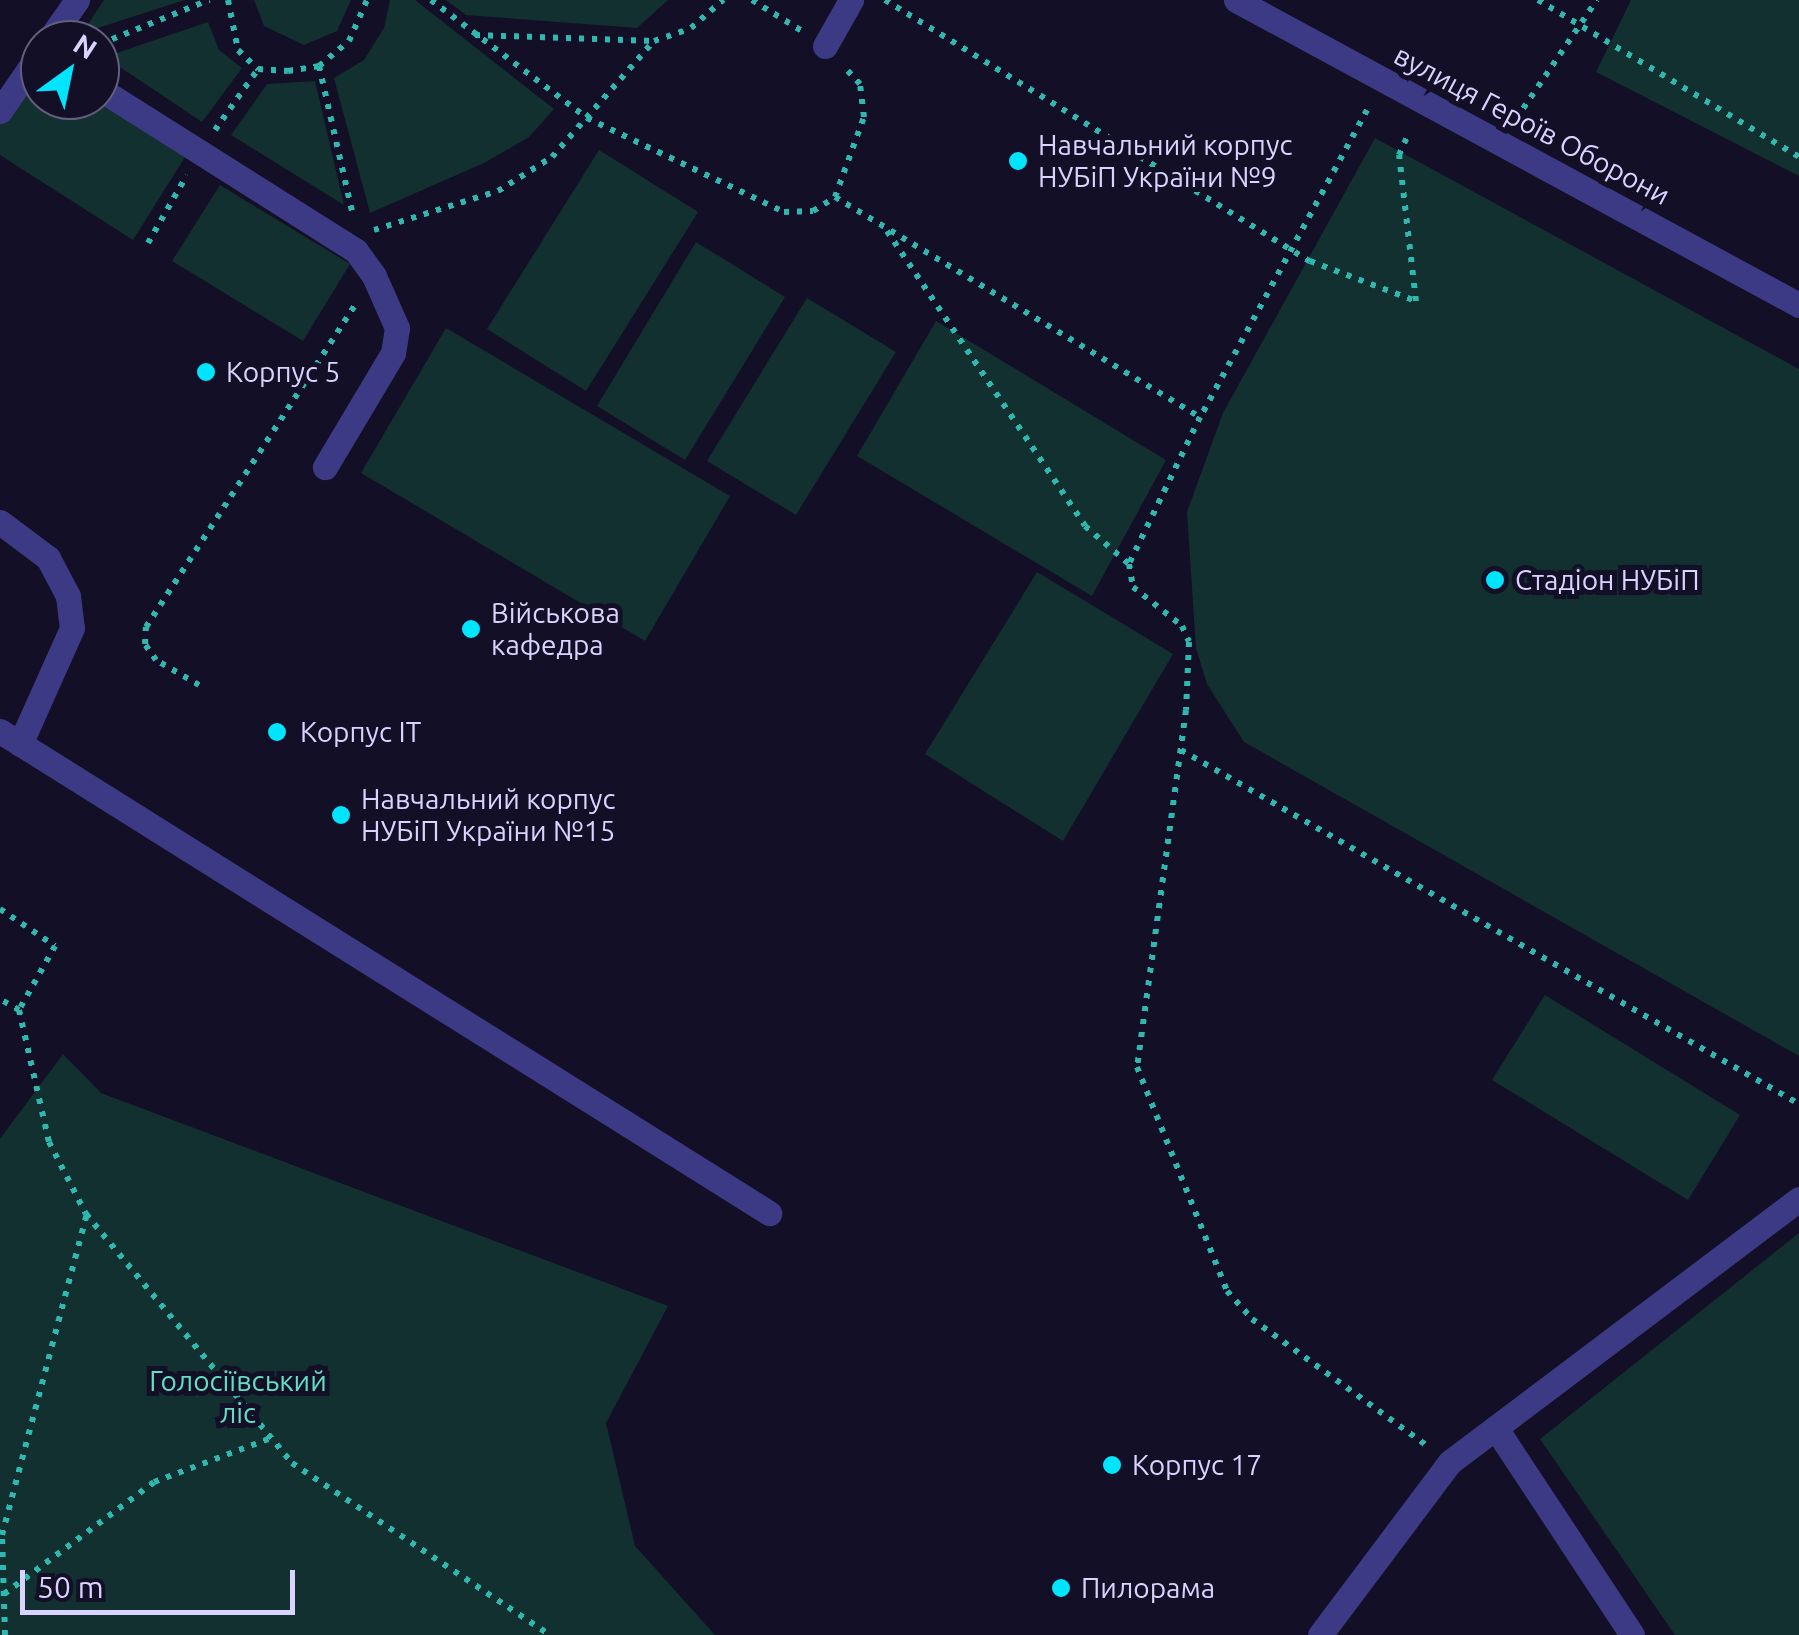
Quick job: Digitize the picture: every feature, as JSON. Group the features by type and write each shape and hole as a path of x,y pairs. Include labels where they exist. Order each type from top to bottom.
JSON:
{"street":[{"path":"825,46 851,0"},
{"name":"вулиця Героїв Оборони","path":"1236,0 1799,304"},
{"path":"0,112 20,83"},
{"path":"120,101 356,243 397,328 393,353 325,467"},
{"path":"0,522 48,558 68,596 72,628 10,738 769,1213"},
{"path":"1320,1635 1450,1462 1799,1200"},
{"path":"1497,1430 1632,1635"}],"path":[{"path":"120,36 210,0"},
{"path":"228,0 238,50 258,68 319,66 349,41 367,0"},
{"path":"431,0 588,118 784,212 813,211 835,196 864,117 860,84 825,46 752,0"},
{"path":"474,34 654,41 692,28 723,0"},
{"path":"885,0 1292,250 1416,301 1398,154 1408,134"},
{"path":"1538,0 1799,157"},
{"path":"1501,142 1597,0"},
{"path":"319,66 356,243 498,191 552,157 654,41"},
{"path":"148,243 203,149 258,68"},
{"path":"1368,110 1200,417 1129,564 1132,586 1182,626 1189,642 1180,750 1137,1067 1148,1103 1227,1291 1252,1319 1450,1462"},
{"path":"835,196 1200,417"},
{"path":"884,226 1085,526 1129,564"},
{"path":"198,685 156,660 145,644 146,627 374,276"},
{"path":"1180,750 1799,1104"},
{"path":"0,908 55,946 18,1010"},
{"path":"0,998 18,1010 49,1142 86,1214 292,1464 550,1635"},
{"path":"5,1635 2,1534 86,1214"},
{"path":"4,1594 154,1482 270,1438"}],"green space":[{"path":"104,0 185,0 120,21 91,20"},
{"path":"254,0 351,0 337,31 304,45 264,26"},
{"path":"390,0 415,0 554,109 529,137 484,163 370,213 334,78 364,60 384,28"},
{"path":"446,0 668,0 637,28 466,15"},
{"path":"1631,0 1799,0 1799,176 1596,72"},
{"path":"208,22 219,50 242,68 202,122 120,67 120,52"},
{"path":"315,81 344,205 231,135 267,84"},
{"path":"20,92 20,120 120,120 120,116 185,157 133,240 0,155 0,124"},
{"name":"Стадіон НУБіП","path":"1375,138 1799,369 1799,1056 1244,742 1207,684 1196,648 1187,512 1223,413"},
{"path":"599,150 698,212 586,391 487,329"},
{"path":"220,185 350,264 303,341 172,261"},
{"path":"696,242 785,297 685,460 597,406"},
{"path":"807,298 896,352 796,515 707,461"},
{"path":"936,321 1166,460 1092,596 857,456"},
{"path":"446,328 730,496 645,641 361,473"},
{"path":"1037,572 1173,654 1063,841 925,754"},
{"path":"1545,995 1740,1115 1688,1200 1492,1080"},
{"name":"Голосіївський ліс","path":"63,1054 101,1093 668,1306 606,1423 635,1546 715,1635 0,1635 0,1139"},
{"path":"1799,1233 1799,1635 1675,1635 1540,1439"}],"place":[{"name":"Навчальний корпус НУБіП України №9","path":"1018,161"},
{"name":"Корпус 5","path":"206,372"},
{"name":"Стадіон НУБіП","path":"1495,580"},
{"name":"Військова кафедра","path":"471,629"},
{"name":"Корпус ІТ","path":"277,732"},
{"name":"Навчальний корпус НУБіП України №15","path":"341,815"},
{"name":"Корпус 17","path":"1112,1465"},
{"name":"Пилорама","path":"1061,1588"}]}
